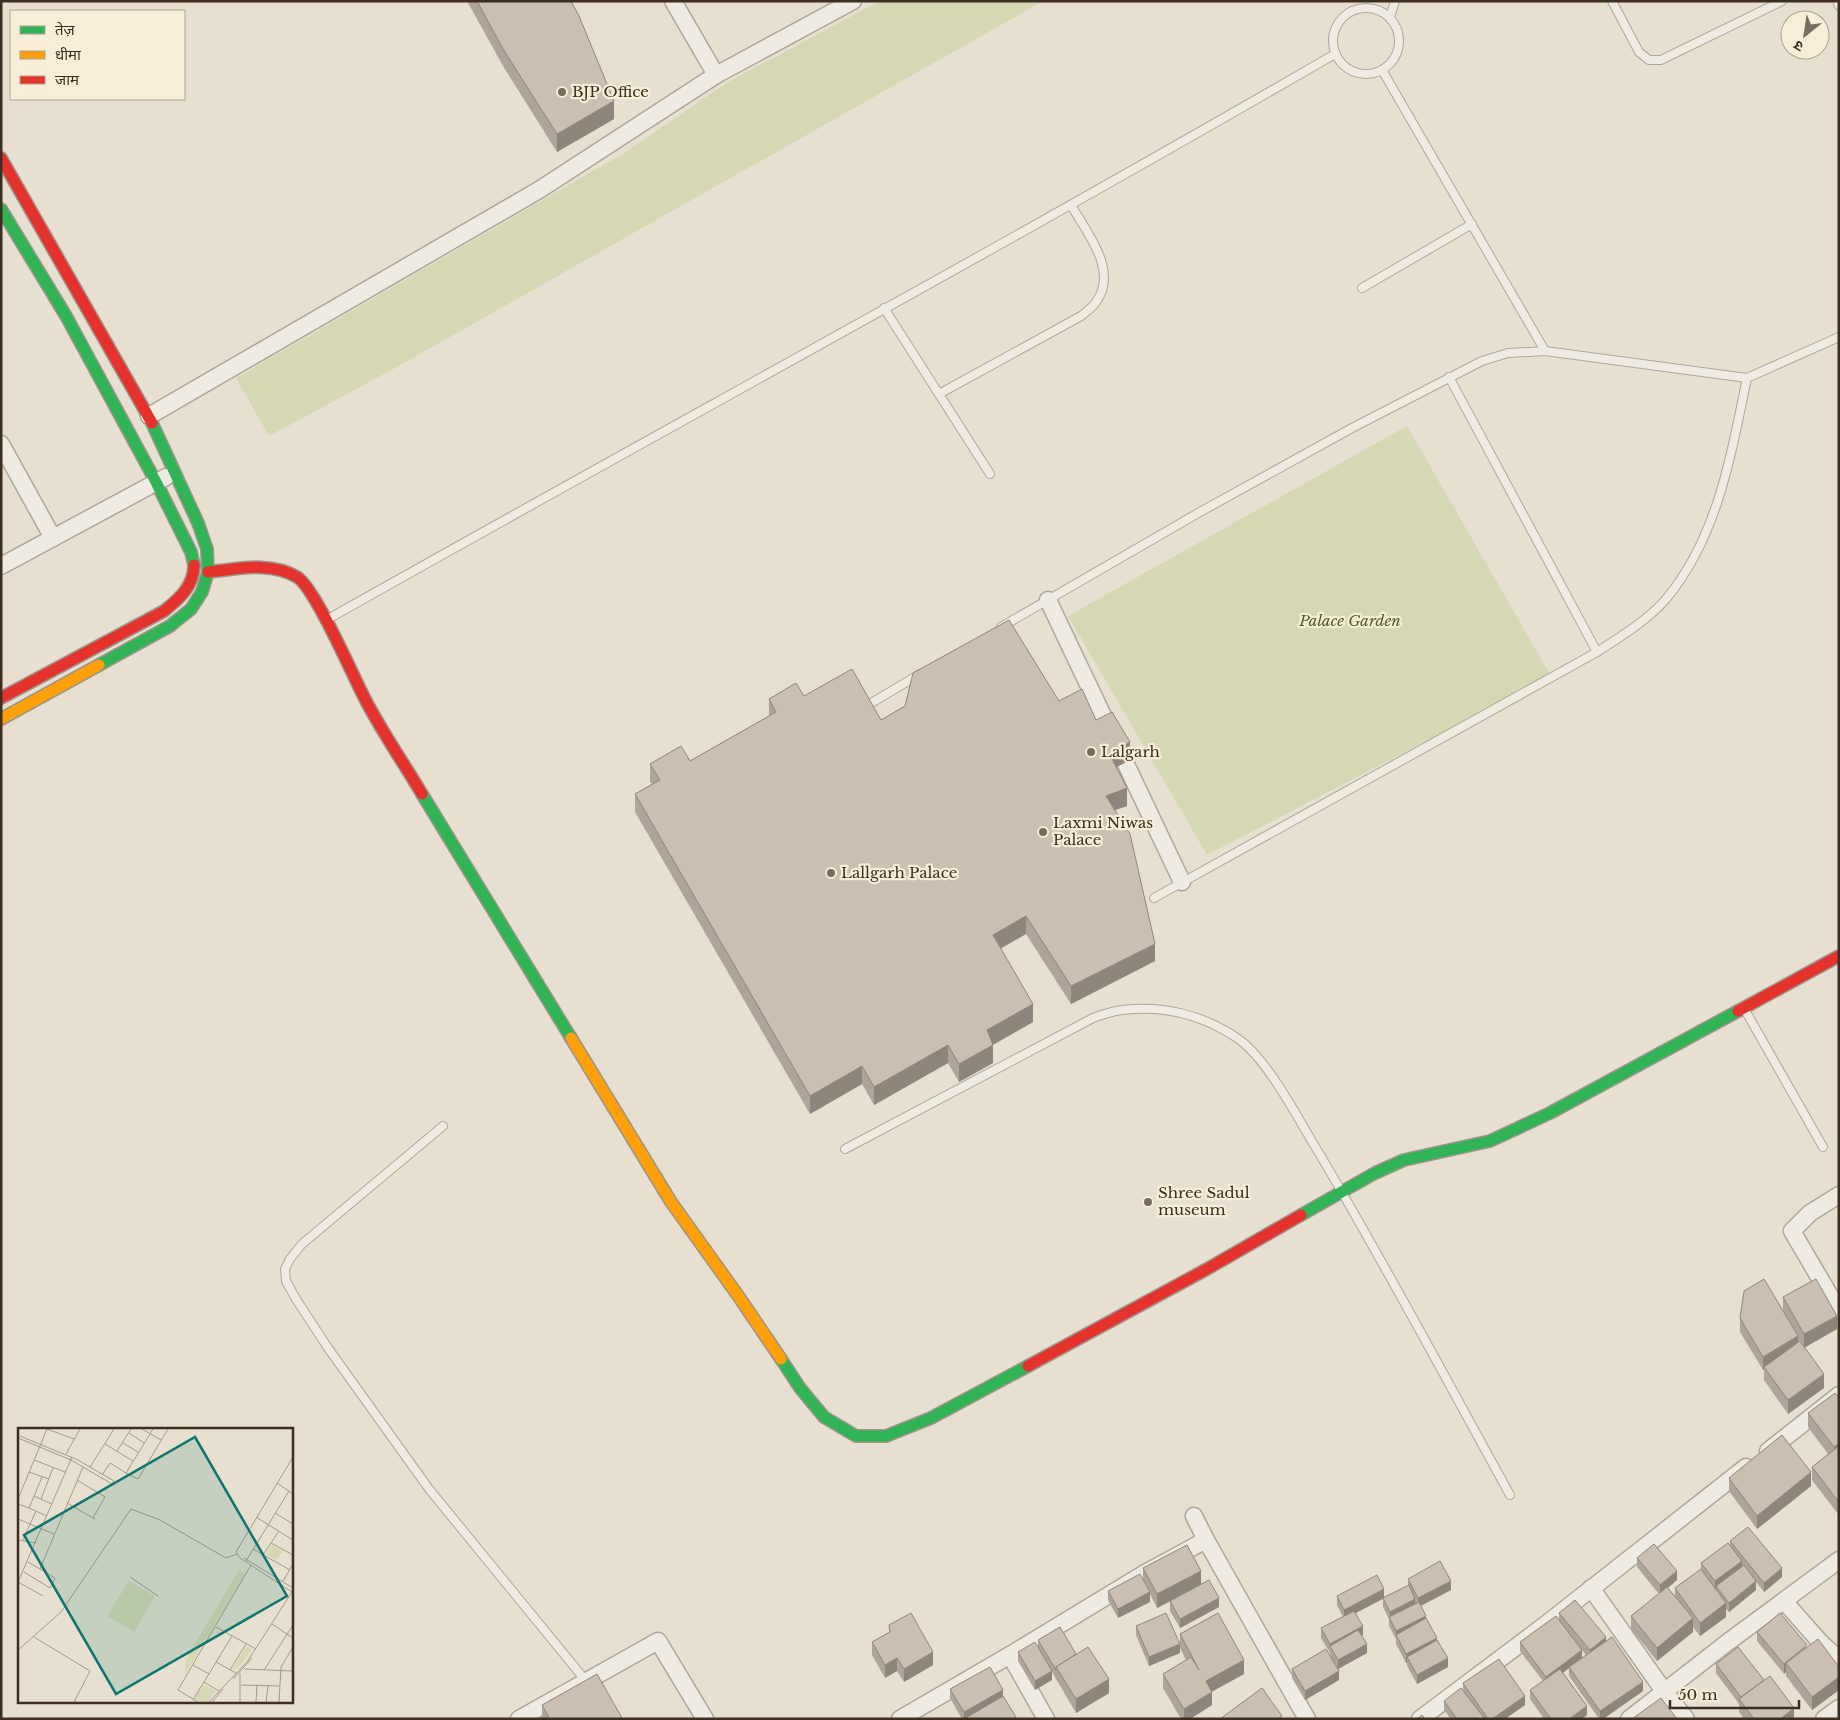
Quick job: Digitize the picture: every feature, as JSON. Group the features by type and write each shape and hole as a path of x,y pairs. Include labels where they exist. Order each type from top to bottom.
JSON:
{"street":[{"path":"673,1 716,75"},
{"path":"149,416 539,190 716,75 853,1"},
{"path":"1,158 149,416 198,523 207,549 208,572 202,592 191,609 170,626 1,718"},
{"path":"1,209 66,316 156,482 191,552 194,568 190,584 181,598 164,611 1,698"},
{"path":"1,444 53,538"},
{"path":"1,566 174,473"},
{"path":"208,572 258,567 278,568 299,578 312,594 366,701 671,1202 739,1297 800,1388 824,1417 856,1436 886,1436 931,1418 1207,1269 1375,1173 1404,1160 1490,1141 1550,1113 1839,956"},
{"path":"1048,600 1182,882"},
{"path":"1839,1195 1810,1213 1792,1230 1839,1311"},
{"path":"1420,1719 1839,1395"},
{"path":"1194,1516 1307,1719"},
{"path":"900,1719 1144,1573 1206,1540"},
{"path":"1629,1719 1728,1642 1839,1560"},
{"path":"1591,1588 1686,1719"},
{"path":"1784,1601 1821,1643 1839,1659"},
{"path":"519,1719 658,1641 705,1719"},
{"path":"1010,1654 1046,1719"},
{"path":"1824,1719 1839,1708"}],"lane":[{"path":"1390,17 1395,1"},
{"path":"1612,1 1639,52 1649,60 1661,60 1782,1"},
{"path":"1836,1 1839,6"},
{"path":"1369,7 1380,10 1390,17 1396,25 1399,35 1396,55 1391,63 1382,70 1363,74 1352,71 1342,64 1336,54 1333,43 1334,32 1338,21 1347,13 1358,8 1369,7"},
{"path":"325,620 1071,205 1336,54"},
{"path":"1382,70 1545,351"},
{"path":"939,394 1081,316 1095,304 1103,290 1104,273 1100,255 1071,205"},
{"path":"1362,288 1472,224"},
{"path":"884,308 990,474"},
{"path":"998,629 1200,512 1482,361 1508,353 1545,351 1747,378 1839,337"},
{"path":"1449,377 1596,652"},
{"path":"1154,898 1596,652 1637,626 1666,599 1692,560 1712,518 1727,474 1747,378"},
{"path":"873,702 931,668"},
{"path":"1744,1007 1823,1148"},
{"path":"845,1149 1093,1018 1120,1010 1145,1008 1178,1011 1207,1021 1238,1038 1253,1053 1279,1088 1342,1192 1510,1496"},
{"path":"443,1126 302,1244 284,1268 286,1281 328,1348 429,1489 586,1682"}],"green space":[{"path":"880,1 1043,1 388,372 269,436 236,378 624,153 728,82"},
{"name":"Palace Garden","path":"1407,426 1551,676 1207,855 1068,616"}],"building":[{"name":"BJP Office","path":"477,1 571,1 614,101 557,134 503,49"},
{"name":"Lallgarh Palace","path":"1009,620 1059,701 1082,689 1096,720 1112,712 1130,742 1109,753 1127,788 1106,796 1130,834 1155,944 1071,986 1026,916 993,935 1033,1004 987,1030 993,1045 959,1064 948,1045 874,1087 862,1066 810,1096 635,794 660,780 650,764 681,746 690,761 776,712 769,699 796,683 804,696 852,669 881,720 905,706 913,673"},
{"path":"1764,1279 1798,1336 1763,1357 1740,1318 1744,1291"},
{"path":"1816,1279 1837,1316 1804,1334 1783,1297"},
{"path":"1800,1341 1824,1374 1788,1400 1764,1367"},
{"path":"1835,1393 1839,1398 1839,1444 1834,1447 1808,1413"},
{"path":"1782,1435 1811,1472 1757,1516 1729,1478"},
{"path":"1839,1446 1839,1500 1838,1501 1812,1467"},
{"path":"1748,1527 1782,1568 1764,1583 1730,1541"},
{"path":"1728,1543 1742,1561 1715,1581 1701,1563"},
{"path":"1654,1544 1677,1571 1660,1585 1637,1558"},
{"path":"1187,1545 1201,1571 1157,1594 1143,1568"},
{"path":"1440,1561 1451,1581 1418,1598 1408,1579"},
{"path":"1744,1565 1756,1581 1729,1603 1716,1586"},
{"path":"1701,1569 1726,1603 1700,1623 1675,1588"},
{"path":"1140,1574 1150,1592 1118,1609 1108,1591"},
{"path":"1377,1575 1384,1589 1344,1610 1337,1596"},
{"path":"1209,1580 1219,1598 1180,1619 1170,1601"},
{"path":"1409,1585 1415,1599 1390,1612 1383,1598"},
{"path":"1667,1587 1693,1618 1657,1648 1631,1616"},
{"path":"1575,1600 1606,1637 1590,1650 1559,1613"},
{"path":"1419,1602 1426,1616 1396,1631 1389,1617"},
{"path":"1354,1611 1363,1626 1330,1644 1321,1628"},
{"path":"911,1613 933,1652 904,1669 897,1658 885,1665 872,1642 890,1632 889,1625"},
{"path":"1166,1613 1180,1644 1149,1657 1136,1626"},
{"path":"1218,1613 1244,1660 1206,1681 1212,1692 1184,1709 1163,1674 1191,1657 1199,1670 1180,1634"},
{"path":"1780,1613 1807,1645 1784,1664 1757,1632"},
{"path":"1556,1616 1582,1650 1546,1677 1520,1642"},
{"path":"1426,1618 1437,1638 1406,1654 1396,1635"},
{"path":"1060,1627 1076,1654 1056,1667 1056,1670 1038,1640"},
{"path":"1358,1630 1367,1644 1338,1660 1330,1646"},
{"path":"1612,1637 1643,1682 1600,1711 1569,1667"},
{"path":"1818,1639 1839,1667 1839,1677 1812,1697 1786,1663"},
{"path":"1437,1640 1448,1658 1417,1675 1407,1657"},
{"path":"1035,1642 1052,1671 1035,1681 1018,1652"},
{"path":"1088,1647 1109,1679 1076,1699 1056,1667"},
{"path":"1738,1647 1764,1680 1741,1697 1716,1664"},
{"path":"1326,1649 1339,1671 1305,1691 1292,1669"},
{"path":"1499,1659 1525,1696 1492,1719 1488,1719 1463,1683"},
{"path":"990,1667 1003,1690 964,1712 950,1689"},
{"path":"1560,1669 1587,1706 1569,1719 1551,1719 1530,1690"},
{"path":"597,1674 622,1718 550,1719 542,1705"},
{"path":"1770,1676 1794,1708 1780,1719 1754,1719 1739,1699"},
{"path":"1262,1688 1282,1716 1278,1719 1220,1719"},
{"path":"1461,1688 1485,1719 1457,1719 1444,1701"},
{"path":"1003,1696 1016,1717 1013,1719 964,1719"},
{"path":"1661,1698 1677,1719 1632,1719"},
{"path":"1422,1715 1425,1719 1417,1719"}],"traffic: fast":[{"path":"1,209 66,316 156,482 191,552 194,565"},
{"path":"99,665 170,626 191,609 202,592 208,572 207,549 198,523 152,423"},
{"path":"422,794 571,1038"},
{"path":"1301,1215 1375,1173 1404,1160 1490,1141 1550,1113 1738,1011"},
{"path":"781,1359 800,1388 824,1417 856,1436 886,1436 931,1418 1028,1366"}],"traffic: slow":[{"path":"1,719 99,665"},
{"path":"571,1038 671,1202 781,1359"}],"traffic: jam":[{"path":"1,158 152,423"},
{"path":"1,698 164,611 185,591 191,579 194,565"},
{"path":"208,572 254,567 276,569 297,577 305,584 314,597 359,688 385,735 422,794"},
{"path":"1738,1011 1839,956"},
{"path":"1028,1366 1207,1269 1301,1215"}],"place":[{"name":"BJP Office","path":"562,92"},
{"name":"Lalgarh","path":"1091,752"},
{"name":"Laxmi Niwas Palace","path":"1043,832"},
{"name":"Lallgarh Palace","path":"831,873"},
{"name":"Shree Sadul museum","path":"1148,1202"}]}
